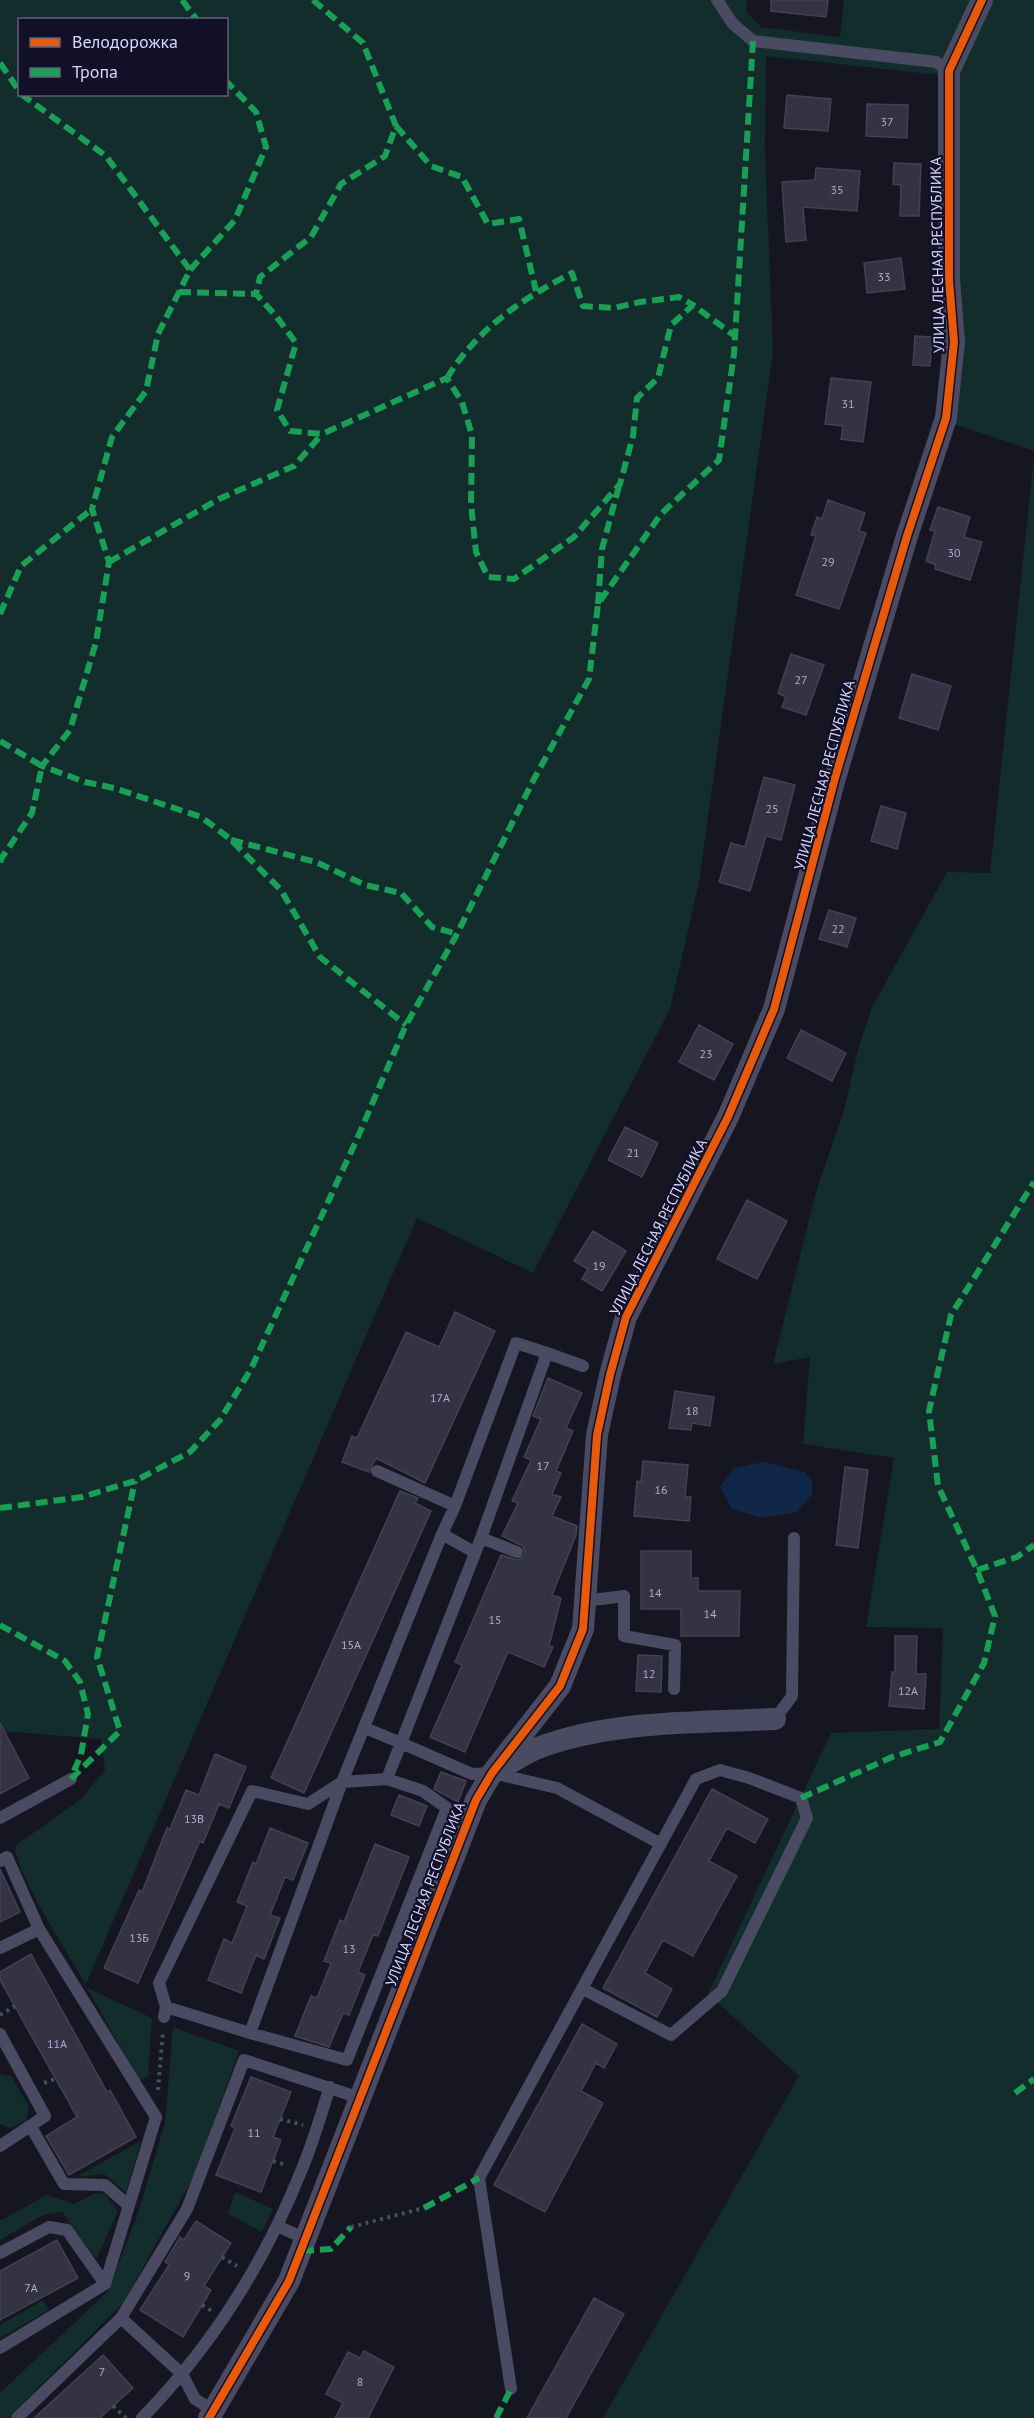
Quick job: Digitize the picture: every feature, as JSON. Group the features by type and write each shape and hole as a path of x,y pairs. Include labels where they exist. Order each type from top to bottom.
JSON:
{"street":[{"name":"УЛИЦА ЛЕСНАЯ РЕСПУБЛИКА","path":"211,2414 289,2282 476,1800 492,1773 560,1686 583,1629 597,1435 626,1317 728,1117 774,1009 834,778 907,536 946,418 954,342 949,279 949,71 982,0"},
{"path":"492,1773 535,1749 572,1736 651,1725 776,1719"}],"lane":[{"path":"717,0 733,24 753,41 936,62 949,71"},
{"path":"250,2034 342,1782 455,1506 516,1343 583,1366"},
{"path":"387,1779 481,1538 547,1353"},
{"path":"376,1471 455,1506"},
{"path":"442,1534 474,1552"},
{"path":"481,1538 517,1552"},
{"path":"776,1719 792,1696 794,1538"},
{"path":"585,1601 624,1596 624,1636 675,1645 674,1689"},
{"path":"364,1728 472,1774 492,1773 557,1788 661,1844"},
{"path":"511,2389 479,2178 696,1779 720,1770 749,1778 801,1798 807,1818 722,1991 671,2035 583,1989"},
{"path":"0,1818 71,1779"},
{"path":"387,1779 423,1791 447,1808 347,2060 165,2012 159,1983 252,1791 308,1804 342,1782 387,1779"},
{"path":"0,1861 7,1857 39,1929 156,2117 105,2284 0,2348"},
{"path":"0,1948 39,1929"},
{"path":"0,2034 5,2055 45,2116 0,2146"},
{"path":"16,2418 121,2318 188,2208 244,2060 360,2098"},
{"path":"142,2418 182,2374 223,2319 252,2274 303,2169 330,2087"},
{"path":"31,2127 64,2184 105,2184 128,2205"},
{"path":"276,2226 306,2239"},
{"path":"0,2253 49,2227 67,2230 105,2284"},
{"path":"121,2318 182,2374 195,2399 211,2414"}],"path":[{"path":"0,2015 15,2006"},
{"path":"156,2117 165,2012"},
{"path":"280,2119 316,2128"},
{"path":"351,2227 424,2208"},
{"path":"113,2406 126,2418"}],"green space":[{"path":"0,0 747,0 746,12 761,27 840,37 844,0 1034,0 1034,451 954,424 939,75 766,56 765,150 773,352 699,882 670,1009 533,1273 417,1218 86,1984 33,1894 15,1846 81,1799 105,1770 101,1739 0,1731"},
{"path":"1034,457 1034,2418 603,2418 799,2076 708,1994 831,1733 939,1729 943,1628 866,1627 894,1458 803,1444 810,1357 773,1364 816,1192 844,1110 859,1046 872,1007 947,872 990,873"},
{"path":"87,1988 152,2018 148,2076 139,2080"},
{"path":"173,2027 239,2051 195,2174 124,2302 8,2418 0,2418 0,2393 108,2291 138,2213 165,2123"},
{"path":"0,2074 11,2076 29,2106 26,2121 10,2128 0,2124"},
{"path":"141,2141 126,2193 104,2174 76,2177"},
{"path":"235,2192 273,2209 262,2232 228,2214"},
{"path":"95,2193 105,2194 118,2211 97,2258 89,2255 63,2212 43,2215 0,2240 0,2221 47,2195 74,2204"},
{"path":"43,2300 49,2310 0,2338 0,2325"}],"water":[{"path":"763,1462 805,1472 812,1482 812,1495 797,1512 762,1518 732,1509 720,1487 734,1468"}],"building":[{"path":"771,0 828,0 826,17 771,11"},
{"path":"787,95 831,99 828,131 784,128"},
{"path":"867,104 908,105 907,138 866,136"},
{"path":"894,163 921,164 919,216 900,216 901,185 893,184"},
{"path":"816,168 860,171 857,211 803,207 806,240 786,242 782,182 815,180"},
{"path":"901,258 905,289 867,293 864,263"},
{"path":"915,336 932,337 930,366 913,365"},
{"path":"831,378 871,382 863,442 841,439 843,426 825,424"},
{"path":"828,500 865,513 859,531 866,533 839,609 796,595 816,536 811,535 817,517 822,519"},
{"path":"938,507 970,517 964,537 982,542 970,580 935,569 936,565 926,561 935,531 930,530"},
{"path":"791,654 824,665 806,715 782,707 786,697 778,693"},
{"path":"912,674 951,686 938,730 899,718"},
{"path":"764,777 795,785 781,840 766,836 750,891 719,882 731,843 745,847"},
{"path":"881,806 906,813 897,849 871,841"},
{"path":"829,910 856,918 847,947 819,939"},
{"path":"699,1025 733,1044 714,1080 679,1062"},
{"path":"801,1030 846,1053 832,1081 787,1058"},
{"path":"625,1127 658,1143 642,1177 608,1160"},
{"path":"747,1200 787,1221 757,1279 717,1259"},
{"path":"593,1231 626,1251 602,1291 582,1279 588,1269 574,1261"},
{"path":"455,1312 495,1331 425,1483 376,1458 369,1472 342,1462 352,1436 357,1438 406,1332 439,1347"},
{"path":"548,1378 582,1393 566,1428 573,1431 556,1471 561,1473 552,1494 561,1497 552,1516 577,1526 576,1535 552,1595 561,1598 549,1646 553,1647 544,1667 508,1652 465,1752 430,1737 462,1665 455,1662 501,1555 518,1560 525,1554 523,1546 502,1536 518,1503 512,1501 531,1460 524,1457 541,1419 533,1416"},
{"path":"675,1391 714,1397 710,1426 692,1423 691,1430 669,1428"},
{"path":"643,1461 688,1465 685,1497 691,1497 689,1521 634,1516 637,1481 641,1482"},
{"path":"845,1467 868,1470 858,1548 836,1545"},
{"path":"400,1491 418,1498 415,1503 431,1511 304,1793 271,1778"},
{"path":"641,1551 691,1551 691,1578 698,1578 698,1591 740,1591 739,1636 681,1636 681,1609 641,1609"},
{"path":"895,1636 917,1636 916,1674 926,1674 924,1709 889,1706 892,1672 895,1672"},
{"path":"638,1655 662,1656 661,1692 636,1691"},
{"path":"0,1723 29,1778 0,1794"},
{"path":"215,1754 246,1767 229,1808 219,1804 203,1843 200,1841 138,1983 104,1968 139,1890 142,1892 167,1828 170,1829 186,1790 199,1795"},
{"path":"441,1772 466,1781 458,1802 434,1789"},
{"path":"712,1789 768,1819 755,1843 727,1828 709,1861 737,1876 693,1956 663,1940 645,1973 672,1989 657,2017 603,1988"},
{"path":"399,1795 427,1806 419,1826 391,1815"},
{"path":"270,1828 308,1843 293,1880 285,1877 270,1915 280,1918 264,1959 256,1955 241,1993 208,1980 224,1939 232,1943 247,1906 237,1902 253,1862 256,1864"},
{"path":"375,1844 409,1857 378,1936 373,1935 358,1972 365,1975 349,2015 343,2013 329,2047 295,2036 311,1996 317,1998 331,1963 324,1961 340,1920 344,1922"},
{"path":"0,1869 20,1912 0,1922"},
{"path":"31,1954 107,2092 110,2090 136,2137 69,2175 46,2136 77,2117 0,1980 0,1972"},
{"path":"582,2024 617,2044 604,2068 596,2063 581,2091 603,2103 545,2212 494,2185"},
{"path":"251,2077 291,2092 273,2137 281,2140 261,2192 216,2175 235,2128 231,2126"},
{"path":"196,2221 231,2243 204,2286 211,2290 183,2337 140,2310 169,2265 165,2262 180,2237 184,2240"},
{"path":"57,2240 78,2278 0,2320 0,2271"},
{"path":"594,2298 624,2314 566,2418 527,2418"},
{"path":"364,2351 394,2367 368,2418 335,2418 343,2403 326,2394 348,2352 360,2358"},
{"path":"103,2355 133,2388 100,2418 34,2418"}],"marked path":[{"path":"182,0 196,18"},
{"path":"313,0 363,43 396,126 385,156 341,184 311,237 260,277 256,294 296,343 277,410 290,431 322,434 447,378 462,402 472,435 471,504 476,552 488,577 514,579 574,537 620,484 633,436 637,398 658,378 671,325 693,305 735,336"},
{"path":"0,1508 82,1497 135,1481 190,1452 220,1420 251,1369 357,1139 406,1025 457,934 534,779 589,679 598,604 661,514 719,460 734,354 753,41"},
{"path":"0,63 18,89"},
{"path":"190,270 235,220 266,147 256,112 228,83"},
{"path":"24,96 106,156 190,270 158,334 146,391 112,437 92,509 109,562 96,642 70,730 42,766 85,782 114,788 201,817 229,838 281,890 320,957 406,1025"},
{"path":"396,126 431,166 462,177 488,224 519,219 536,291"},
{"path":"447,378 472,345 502,317 536,293 572,273 583,306 614,308 679,297 693,305"},
{"path":"179,292 256,294"},
{"path":"109,562 219,499 294,466 322,434"},
{"path":"598,604 602,549 619,486"},
{"path":"0,614 21,566 92,509"},
{"path":"0,741 42,766 32,813 1,859 0,866"},
{"path":"231,840 316,862 365,885 401,893 432,927 457,934"},
{"path":"801,1798 892,1757 940,1742 984,1663 995,1616 977,1570 938,1486 929,1411 951,1315 1034,1182"},
{"path":"71,1779 120,1731 97,1657 135,1481"},
{"path":"977,1570 1017,1557 1034,1545"},
{"path":"0,1625 65,1661 80,1682 88,1714 81,1755 73,1773"},
{"path":"1015,2093 1034,2079"},
{"path":"424,2208 479,2178"},
{"path":"302,2251 331,2249 351,2227"},
{"path":"496,2418 511,2389"}],"cycle path":[{"path":"209,2418 289,2281 476,1800 492,1773 560,1686 583,1629 597,1435 626,1317 728,1117 774,1009 835,778 907,536 946,418 954,342 949,279 949,71 982,0"}]}
